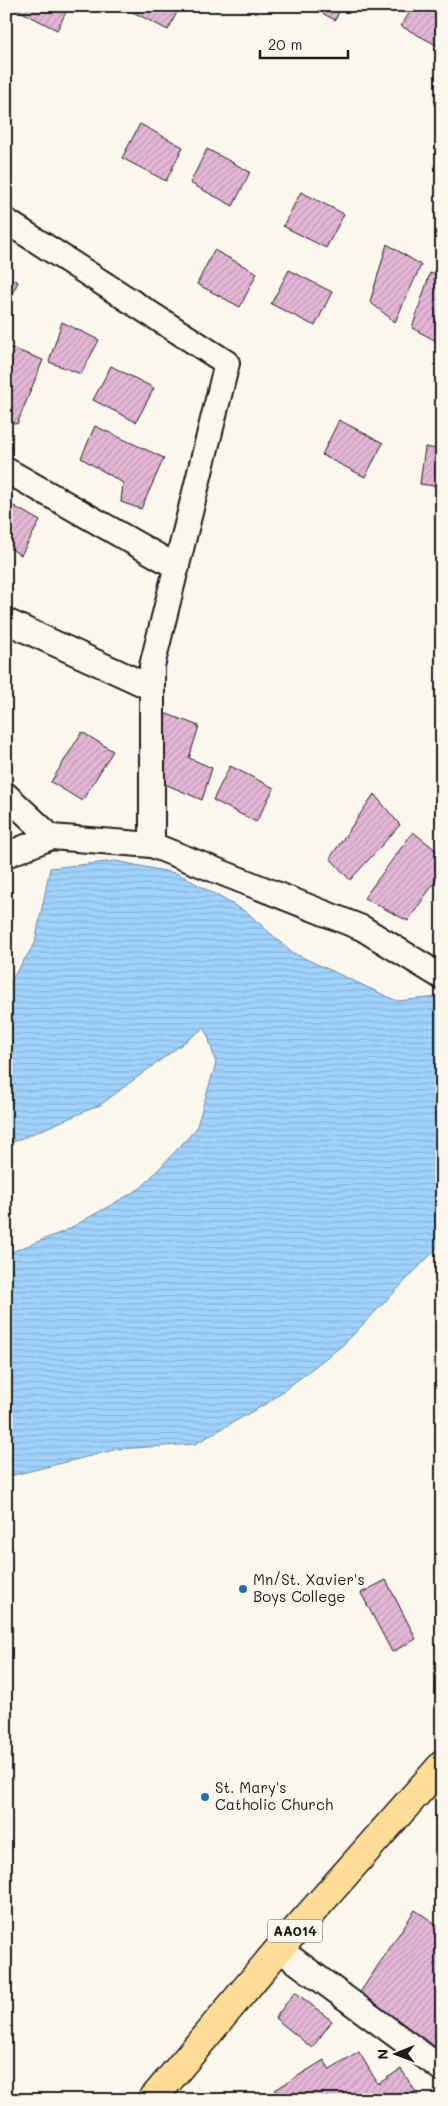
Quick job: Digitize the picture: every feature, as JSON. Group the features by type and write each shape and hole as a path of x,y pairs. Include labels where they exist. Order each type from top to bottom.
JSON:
{"highway":[{"name":"AA014","path":"152,2100 279,1949 442,1765"}],"street":[{"path":"6,221 227,363 152,666 152,845"},
{"path":"6,470 177,567"},
{"path":"6,622 152,688"},
{"path":"6,795 51,837"},
{"path":"6,855 51,837 152,845 362,928 442,977"},
{"path":"279,1949 442,2068"}],"water":[{"path":"116,861 179,874 248,913 291,952 397,1001 438,997 442,1001 442,1243 344,1344 269,1402 195,1444 118,1449 6,1477 6,1254 65,1231 141,1188 196,1129 216,1063 205,1027 100,1105 6,1145 6,988 35,943 50,868"}],"building":[{"path":"15,6 69,6 57,30 14,8"},
{"path":"126,6 180,6 168,30 125,8"},
{"path":"309,6 342,6 335,20"},
{"path":"414,6 442,6 442,48 401,26"},
{"path":"140,124 183,147 166,181 122,158"},
{"path":"207,149 250,172 233,206 190,183"},
{"path":"301,192 344,214 326,248 283,226"},
{"path":"387,244 421,265 395,322 370,302"},
{"path":"214,250 257,273 240,307 197,284"},
{"path":"289,270 332,292 315,326 271,304"},
{"path":"430,273 442,276 442,344 412,328"},
{"path":"6,276 18,282 6,305"},
{"path":"62,322 99,340 81,374 49,362"},
{"path":"6,346 43,360 17,424 6,420"},
{"path":"111,366 154,388 136,422 93,400"},
{"path":"339,420 383,443 365,477 322,455"},
{"path":"95,426 164,458 141,509 121,502 123,483 81,458"},
{"path":"425,447 442,450 442,487 420,484"},
{"path":"12,505 40,521 21,555 6,546 6,517"},
{"path":"164,713 199,726 189,758 212,768 202,800 158,781"},
{"path":"82,732 113,751 82,801 51,782"},
{"path":"230,766 274,788 256,822 213,800"},
{"path":"374,794 400,825 350,880 330,858"},
{"path":"413,832 442,855 442,871 408,921 364,898"},
{"path":"386,1580 416,1639 392,1652 361,1593"},
{"path":"415,1910 442,1928 442,2054 357,1997"},
{"path":"295,1992 332,2021 312,2048 275,2018"},
{"path":"359,2052 378,2084 401,2069 421,2100 281,2100 275,2090 324,2060 330,2070"}],"place":[{"name":"Mn/St. Xavier's Boys College","path":"243,1589"},
{"name":"St. Mary's Catholic Church","path":"205,1797"}]}
